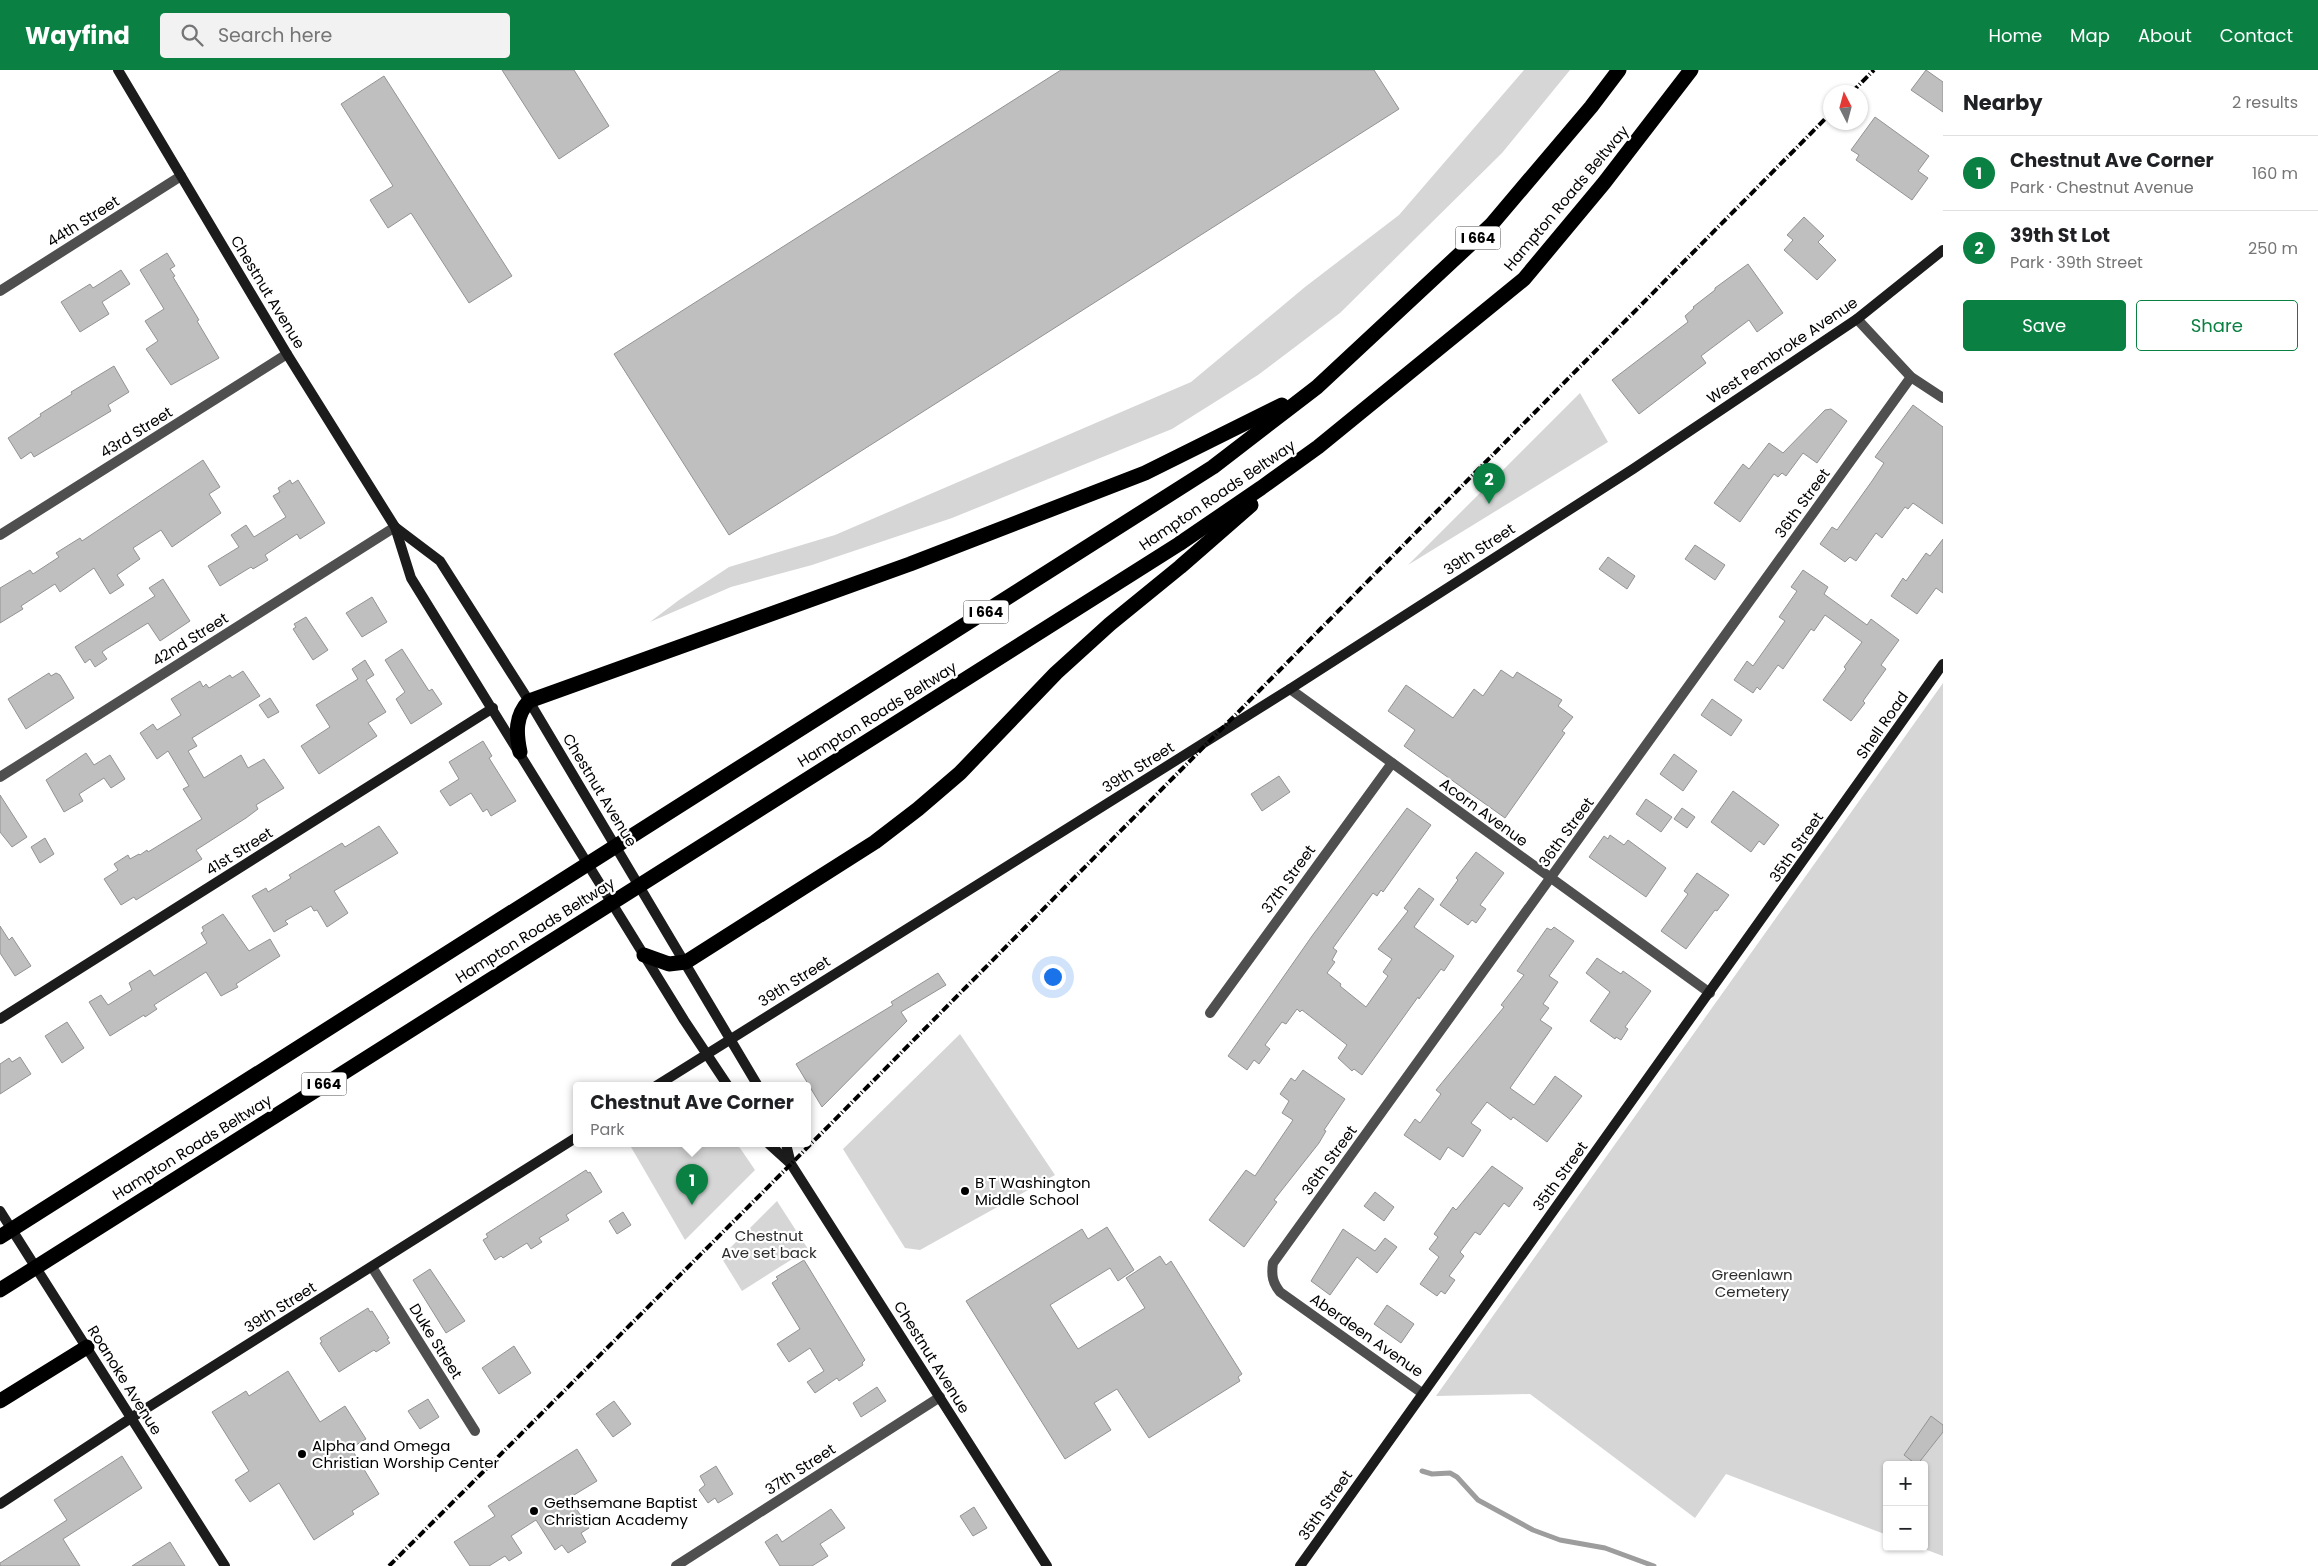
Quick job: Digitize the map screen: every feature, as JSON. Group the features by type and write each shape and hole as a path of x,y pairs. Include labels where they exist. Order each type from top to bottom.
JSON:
{"highway":[{"name":"Hampton Roads Beltway","path":"0,1237 1213,467 1317,388 1491,225 1591,107 1619,70"},
{"name":"Hampton Roads Beltway","path":"0,1290 1179,544 1262,488 1318,447 1524,279 1604,183 1691,70"},
{"path":"520,752 517,737 519,716 529,701 910,564 1145,473 1317,388"},
{"path":"644,954 669,964 686,962 875,842 918,809 960,772 1056,673 1083,648 1180,568 1318,447"},
{"path":"0,1401 87,1347"}],"main road":[{"name":"Chestnut Avenue","path":"118,70 287,354 395,527 411,578 725,1082"},
{"name":"West Pembroke Avenue","path":"1633,469 1858,318 1943,250"},
{"name":"39th Street","path":"662,1082 1290,689 1633,469"},
{"name":"Chestnut Avenue","path":"395,527 440,561 529,701 756,1082"},
{"name":"Shell Road","path":"1845,803 1943,664"},
{"name":"41st Street","path":"0,1019 493,708"},
{"name":"35th Street","path":"1300,1566 1845,803"},
{"name":"39th Street","path":"0,1504 131,1418 573,1140"},
{"name":"Chestnut Avenue","path":"772,1147 791,1164 1047,1566"},
{"name":"Chestnut Avenue","path":"787,1147 791,1164"},
{"name":"Roanoke Avenue","path":"0,1211 225,1566"}],"street":[{"name":"44th Street","path":"0,291 181,176"},
{"path":"1858,318 1911,377 1943,398"},
{"name":"43rd Street","path":"0,535 287,354"},
{"name":"36th Street","path":"1294,1302 1280,1292 1274,1284 1271,1274 1273,1263 1278,1254 1551,879 1911,377"},
{"name":"42nd Street","path":"0,777 395,527"},
{"name":"Acorn Avenue","path":"1290,689 1710,993"},
{"name":"37th Street","path":"1210,1013 1392,763"},
{"name":"Duke Street","path":"372,1267 475,1431"},
{"name":"Aberdeen Avenue","path":"1294,1302 1422,1393"},
{"name":"37th Street","path":"676,1566 940,1397"}],"green space":[{"path":"1524,70 1570,70 1502,153 1340,313 1258,375 1172,429 952,518 812,565 731,587 650,622 729,567 835,535 1191,382 1305,287 1399,215"},
{"path":"1580,393 1608,442 1408,565"},
{"name":"Greenlawn Cemetery","path":"1943,683 1943,1556 1928,1550 1928,1461 1883,1461 1883,1533 1726,1474 1695,1518 1530,1394 1436,1396"},
{"path":"960,1034 1055,1175 920,1250 905,1248 843,1149"},
{"path":"631,1147 738,1147 755,1170 685,1240"},
{"name":"Chestnut Ave set back","path":"777,1201 808,1249 742,1291 721,1257"}],"building":[{"path":"502,70 574,70 609,126 559,159"},
{"path":"1061,70 1374,70 1399,109 729,535 614,354"},
{"path":"1926,70 1943,82 1943,112 1911,90"},
{"path":"384,76 512,276 469,303 411,213 388,228 370,200 393,186 341,104"},
{"path":"1875,117 1929,156 1918,171 1928,178 1912,200 1856,160 1859,155 1851,150 1866,130 1868,130 1868,127"},
{"path":"1804,217 1824,236 1818,242 1836,260 1817,280 1784,250 1793,240 1787,235"},
{"path":"167,253 175,266 170,269 175,276 173,277 219,358 171,385 146,349 158,341 145,321 164,309 140,270"},
{"path":"1748,264 1783,313 1757,332 1749,320 1701,356 1706,363 1639,414 1612,380 1688,322 1685,316 1693,307"},
{"path":"121,270 130,284 102,302 109,314 80,332 61,302 90,284 93,288"},
{"path":"114,366 129,392 108,405 111,411 34,457 31,452 21,459 8,438 41,416 40,414 72,394 71,392"},
{"path":"1913,405 1943,427 1943,524 1913,503 1908,509 1905,507 1882,538 1876,533 1856,561 1850,557 1845,562 1820,544 1832,527 1837,530 1872,481 1884,463 1875,457"},
{"path":"1831,409 1847,421 1817,463 1803,453 1786,476 1782,473 1778,477 1774,474 1740,522 1714,503 1743,464 1749,469 1769,443 1783,453 1825,410"},
{"path":"203,460 220,487 209,494 221,513 172,547 161,530 133,548 140,559 117,575 124,585 110,594 94,568 60,592 55,584 21,606 23,609 0,623 0,588 30,570 33,574 59,557 56,553 80,538 82,541"},
{"path":"290,480 292,484 298,480 325,523 300,539 297,534 265,555 268,560 253,569 251,567 220,586 208,566 239,547 231,535 246,525 254,537 286,517 273,496 280,492 278,488"},
{"path":"1943,539 1943,593 1936,588 1917,614 1891,596 1903,578 1906,581 1926,553 1930,556"},
{"path":"1695,545 1725,565 1715,580 1685,559"},
{"path":"1608,557 1635,576 1627,589 1599,569"},
{"path":"1803,570 1828,587 1824,594 1867,625 1871,619 1899,640 1881,665 1886,669 1863,701 1865,703 1851,721 1823,700 1846,669 1844,667 1862,642 1825,615 1814,631 1811,629 1783,669 1778,665 1760,690 1757,687 1753,693 1734,680 1747,661 1753,666 1785,621 1779,617 1797,591 1791,587"},
{"path":"163,579 190,621 160,641 148,623 102,652 107,659 95,667 90,659 85,663 75,647 155,596 149,588"},
{"path":"372,597 387,622 362,637 346,613"},
{"path":"306,617 328,650 313,660 293,629 296,627 294,624"},
{"path":"402,649 429,691 432,689 442,704 411,724 396,699 405,692 385,660"},
{"path":"365,660 374,675 366,680 386,712 368,723 377,736 319,774 301,746 330,727 316,705 358,679 352,669"},
{"path":"1501,670 1513,678 1517,672 1562,700 1558,706 1573,717 1562,731 1565,733 1505,818 1404,746 1415,730 1388,711 1406,685 1453,718 1474,689 1483,696"},
{"path":"243,671 260,696 192,738 197,746 188,751 204,778 241,755 248,768 264,759 284,788 256,805 258,809 246,818 196,850 202,859 136,900 134,897 121,905 104,879 118,870 114,864 128,855 130,859 147,850 148,852 202,819 183,789 189,786 168,751 157,759 140,733 153,724 157,730 181,715 171,699 200,681 203,687 206,684 209,688 230,675 232,678"},
{"path":"49,673 51,676 56,673 60,675 74,698 26,729 8,699"},
{"path":"270,698 279,712 268,718 259,705"},
{"path":"1712,699 1742,720 1731,736 1701,715"},
{"path":"483,741 492,756 489,758 516,801 491,816 487,809 483,812 471,793 450,806 440,791 459,779 449,762"},
{"path":"86,753 94,765 110,755 125,779 111,788 104,778 79,794 83,801 64,812 46,780"},
{"path":"1674,754 1697,771 1683,791 1660,774"},
{"path":"1279,776 1290,792 1262,811 1251,794"},
{"path":"1733,791 1779,825 1764,845 1759,841 1751,852 1711,822"},
{"path":"0,795 27,837 12,847 0,832"},
{"path":"1646,799 1672,817 1661,832 1636,814"},
{"path":"1407,808 1431,825 1383,892 1381,890 1377,896 1373,893 1333,948 1337,951 1332,960 1335,962 1327,973 1366,1007 1388,976 1383,972 1392,959 1378,949 1408,911 1404,908 1419,888 1434,899 1414,927 1454,956 1444,971 1441,969 1419,999 1418,997 1362,1075 1354,1069 1352,1071 1338,1058 1347,1045 1302,1010 1300,1012 1297,1009 1286,1024 1282,1022 1265,1045 1270,1049 1259,1064 1254,1060 1247,1070 1228,1056 1312,936"},
{"path":"1682,808 1695,817 1687,828 1674,819"},
{"path":"379,826 398,853 334,891 348,913 327,927 317,910 314,911 311,906 285,921 288,924 274,932 252,896 266,888 268,892 291,878 289,875 342,843 345,847"},
{"path":"1610,835 1624,845 1628,840 1666,868 1646,897 1589,857 1604,836 1608,839"},
{"path":"45,838 54,854 40,863 31,847"},
{"path":"1476,852 1504,873 1480,905 1486,909 1476,923 1472,920 1468,925 1440,905 1458,880 1456,878"},
{"path":"1697,873 1729,895 1717,911 1715,910 1686,949 1661,931 1688,894 1684,891"},
{"path":"223,914 249,951 270,939 280,956 236,984 238,987 221,996 206,972 154,1005 157,1009 145,1017 144,1015 110,1036 89,1002 101,995 108,1005 132,990 129,983 150,970 154,976 207,943 201,933 204,931 202,927"},
{"path":"0,926 9,940 12,937 31,966 15,976 0,953"},
{"path":"1554,927 1574,941 1549,976 1558,982 1543,1004 1549,1008 1540,1020 1552,1028 1510,1088 1534,1105 1555,1076 1582,1096 1547,1142 1513,1117 1511,1120 1487,1102 1471,1123 1481,1130 1463,1157 1448,1147 1440,1160 1404,1135 1415,1119 1420,1123 1441,1094 1436,1090 1504,1007 1501,1005 1524,975 1517,971 1547,928 1551,930"},
{"path":"1597,958 1621,974 1623,971 1651,991 1625,1027 1628,1029 1621,1040 1616,1037 1615,1039 1590,1021 1610,992 1586,973"},
{"path":"938,973 946,985 901,1012 907,1021 822,1107 811,1089 811,1082 807,1082 796,1064 893,1005 891,1002"},
{"path":"67,1022 84,1048 62,1063 45,1036"},
{"path":"20,1057 31,1074 0,1094 0,1064 9,1058 12,1062"},
{"path":"1303,1070 1345,1099 1324,1130 1326,1131 1319,1143 1274,1200 1277,1202 1244,1247 1209,1220 1246,1170 1255,1176 1293,1120 1282,1113 1289,1101 1280,1094 1291,1078 1295,1081"},
{"path":"1492,1166 1523,1188 1509,1207 1504,1203 1480,1235 1475,1232 1460,1252 1464,1256 1449,1276 1455,1280 1445,1294 1441,1291 1437,1296 1420,1284 1439,1257 1429,1249 1438,1237 1434,1234 1453,1207 1456,1210"},
{"path":"586,1170 588,1173 590,1172 602,1192 566,1215 569,1220 539,1238 542,1242 531,1249 527,1243 503,1258 501,1256 495,1260 483,1240 488,1237 486,1234"},
{"path":"1375,1192 1394,1207 1384,1221 1364,1206"},
{"path":"623,1212 631,1225 617,1234 609,1221"},
{"path":"1107,1227 1134,1270 1118,1281 1110,1268 1050,1305 1078,1349 1145,1308 1126,1278 1160,1256 1166,1265 1171,1261 1242,1374 1238,1377 1240,1381 1149,1438 1117,1389 1094,1403 1111,1430 1065,1459 966,1301 1082,1229 1088,1239"},
{"path":"1343,1229 1375,1251 1385,1238 1397,1247 1377,1273 1357,1257 1330,1295 1311,1281"},
{"path":"804,1260 865,1360 862,1363 863,1365 839,1381 837,1378 815,1393 807,1382 824,1371 810,1348 789,1362 777,1344 800,1329 772,1283 778,1279 776,1277"},
{"path":"430,1269 465,1321 446,1333 413,1280"},
{"path":"1387,1305 1414,1324 1401,1343 1374,1324"},
{"path":"368,1308 370,1312 372,1311 389,1338 387,1339 390,1343 376,1352 374,1350 339,1372 320,1343 322,1342 320,1338"},
{"path":"514,1346 531,1373 499,1394 482,1368"},
{"path":"288,1371 320,1422 345,1406 366,1439 351,1448 379,1494 352,1511 354,1514 314,1540 279,1483 250,1502 235,1480 249,1471 212,1412 246,1391 249,1396"},
{"path":"877,1387 886,1401 861,1417 853,1403"},
{"path":"428,1399 439,1417 420,1429 408,1411"},
{"path":"614,1401 631,1424 613,1437 596,1414"},
{"path":"1931,1416 1943,1425 1943,1432 1920,1461 1912,1461 1904,1455"},
{"name":"Gethsemane Baptist Christian Academy","path":"577,1449 597,1481 569,1498 589,1528 581,1533 586,1542 568,1553 562,1545 555,1550 536,1520 511,1536 522,1553 509,1561 505,1556 489,1566 470,1566 454,1542 495,1516 488,1506"},
{"path":"122,1456 142,1488 63,1539 80,1566 0,1566 0,1563 67,1520 54,1500"},
{"path":"716,1466 733,1494 718,1503 715,1498 708,1503 699,1490 705,1485 700,1476"},
{"path":"974,1507 987,1528 973,1536 960,1516"},
{"path":"831,1509 845,1528 820,1544 828,1556 812,1566 780,1566 765,1542 777,1534 782,1542"},
{"path":"170,1542 185,1566 132,1566"}],"waterway":[{"path":"1422,1471 1432,1474 1450,1473 1457,1477 1478,1500 1533,1530 1560,1540 1605,1548 1654,1566"}],"railway":[{"path":"1859,85 1874,70"},
{"path":"811,1144 1823,121"},
{"path":"389,1566 808,1147"}],"place":[{"name":"39th St Lot","path":"1489,504"},
{"name":"B T Washington Middle School","path":"965,1191"},
{"name":"Chestnut Ave Corner","path":"692,1205"},
{"name":"Alpha and Omega Christian Worship Center","path":"302,1454"},
{"name":"Gethsemane Baptist Christian Academy","path":"534,1511"}]}
